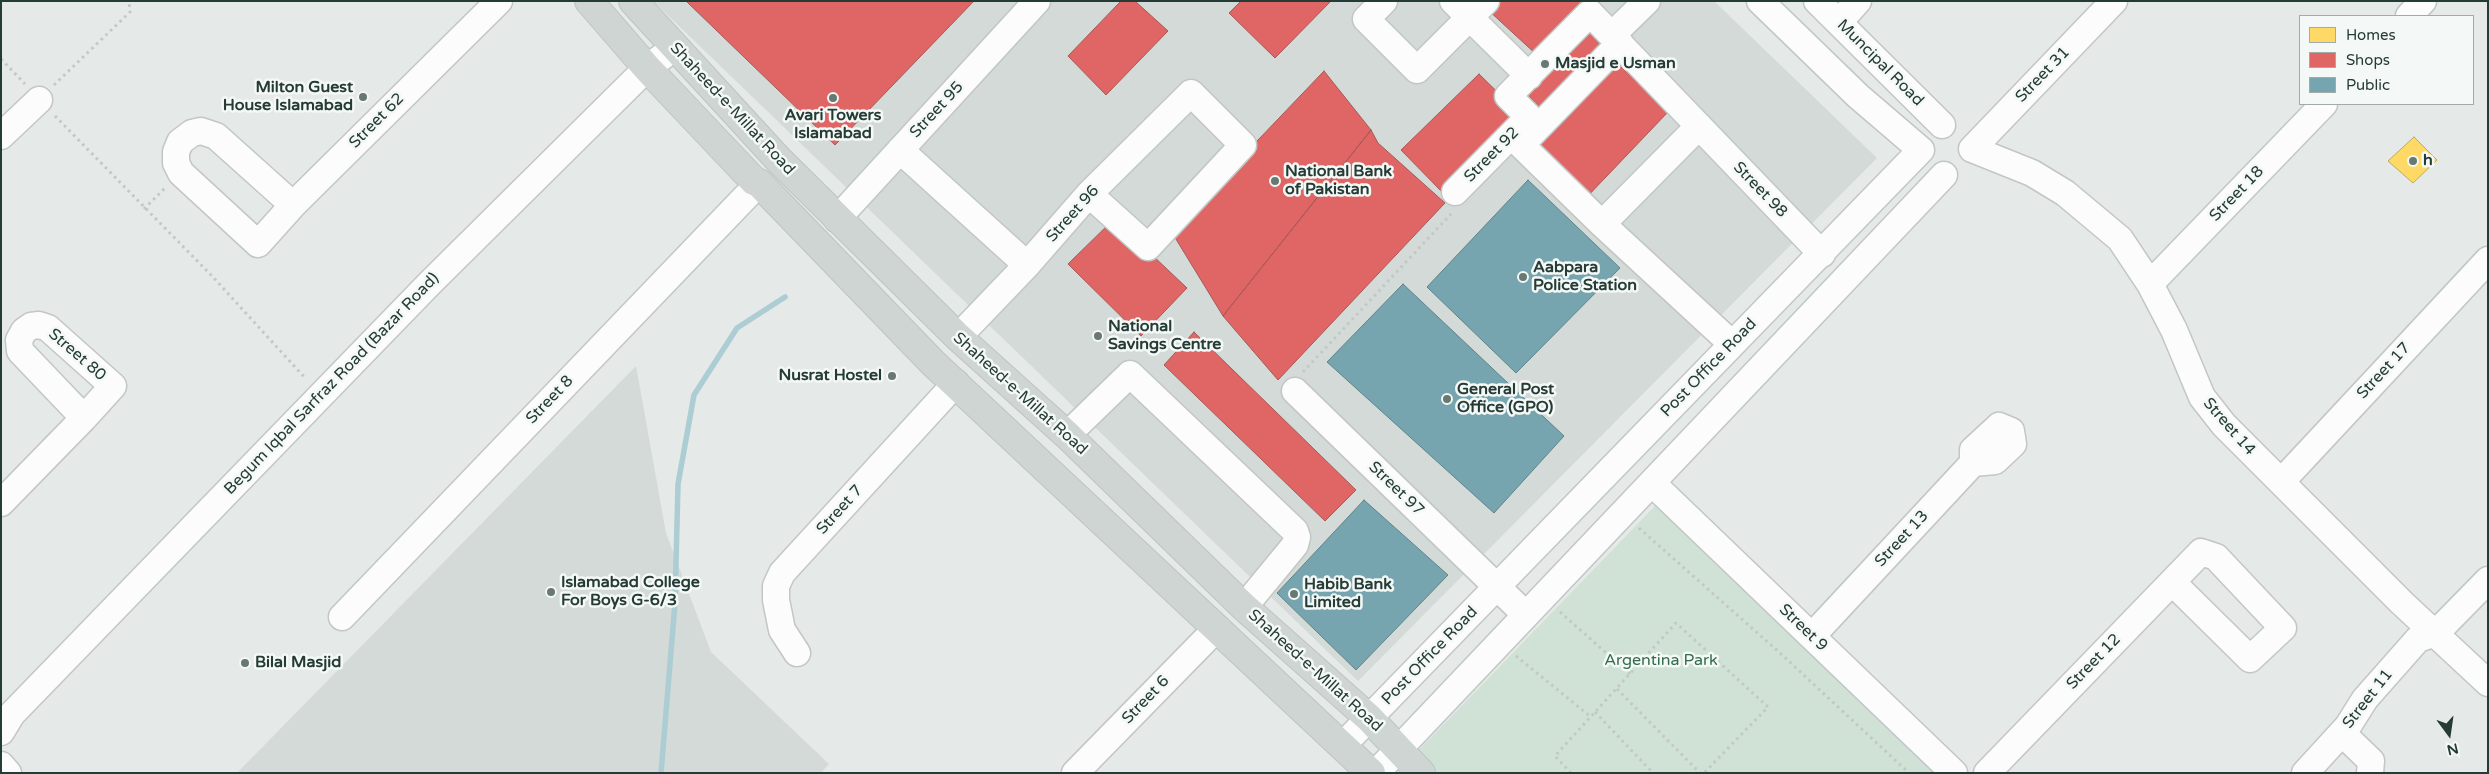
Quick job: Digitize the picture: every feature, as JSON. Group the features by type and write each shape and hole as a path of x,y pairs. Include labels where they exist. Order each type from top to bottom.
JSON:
{"main road":[{"name":"Shaheed-e-Millat Road","path":"589,1 647,68 754,181 933,363 1371,773"},
{"name":"Shaheed-e-Millat Road","path":"633,1 674,48 837,219 958,338 1067,435 1244,607 1369,718 1421,773"},
{"path":"933,363 958,338"}],"street":[{"name":"Street 62","path":"181,173 258,244 292,205 498,1"},
{"name":"Street 95","path":"837,219 1037,1"},
{"path":"1384,1 1366,19 1417,70 1470,6 1529,76"},
{"path":"1457,199 1521,145 1616,39 1647,1"},
{"path":"1760,1 1884,118 1921,150"},
{"name":"Muncipal Road","path":"1817,1 1942,125"},
{"path":"1839,22 1858,1"},
{"name":"Street 31","path":"1972,149 2114,1"},
{"path":"2410,15 2423,1"},
{"name":"Street 98","path":"1590,13 1822,254"},
{"name":"Street 92","path":"1457,199 1529,117 1508,96 1590,13"},
{"name":"Begum Iqbal Sarfraz Road (Bazar Road)","path":"5,716 429,284 647,68 674,48"},
{"name":"Street 96","path":"958,338 1027,265 1089,194 1191,93 1243,145 1148,247 1089,194"},
{"path":"1,136 39,100"},
{"name":"Street 18","path":"2150,284 2323,105"},
{"path":"1884,118 1894,143 1891,180"},
{"path":"1942,125 1959,128 1966,133 1972,149 1971,157 1961,171 1944,175 1937,174 1925,164 1921,150 1922,143 1930,131 1942,125"},
{"path":"1602,224 1699,126"},
{"path":"181,173 176,158 180,142 192,133 209,132 216,136 292,205"},
{"path":"1521,145 1602,224 1732,344"},
{"name":"Street 14","path":"1972,149 2032,173 2065,193 2120,239 2150,284 2174,330 2202,397 2224,425 2488,683"},
{"path":"900,150 1027,265"},
{"name":"Post Office Road","path":"1342,746 1921,150"},
{"path":"1376,773 1944,175"},
{"name":"Street 8","path":"342,617 759,184"},
{"name":"Street 17","path":"2281,482 2488,260"},
{"path":"1067,435 1130,374 1295,531 1298,538 1295,545 1244,607"},
{"name":"Street 7","path":"797,653 782,630 776,600 776,586 782,573 956,384"},
{"name":"Street 97","path":"1295,391 1497,587"},
{"path":"1,503 84,418"},
{"name":"Street 13","path":"1812,636 1973,463 1973,450 1985,440"},
{"name":"Street 9","path":"1652,483 1954,773"},
{"name":"Street 12","path":"1987,773 2201,552 2216,558 2283,628 2250,659 2172,582"},
{"path":"2436,634 2488,580"},
{"path":"1497,587 1535,606"},
{"name":"Street 6","path":"1075,773 1217,628"},
{"name":"Street 11","path":"2305,773 2345,729 2364,699 2418,639 2436,634"},
{"path":"2345,729 2371,761 2370,773"},
{"path":"1,765 8,773"}],"path":[{"path":"39,100 130,12 129,1"},
{"path":"1,59 144,209 212,276 321,395"},
{"path":"144,209 181,173"},
{"path":"1295,391 1303,372 1457,199"},
{"path":"1636,526 1780,653 1909,773"},
{"path":"1535,606 1630,674"},
{"path":"1570,773 1555,756 1676,623 1768,707 1704,773"},
{"path":"1499,644 1591,717"},
{"path":"1617,689 1700,773"},
{"path":"1595,712 1654,773"}],"shaded area":[{"path":"653,1 1714,1 1877,158 1358,681"},
{"name":"Islamabad College For Boys G-6/3","path":"636,366 666,533 711,652 829,764 821,773 237,773"}],"green space":[{"name":"Argentina Park","path":"1658,503 1939,773 1437,773 1416,753"}],"building: Homes":[{"name":"h","path":"2414,137 2437,160 2413,183 2388,161"}],"building: Shops":[{"name":"Avari Towers Islamabad","path":"686,1 974,1 835,145"},
{"path":"1121,1 1135,1 1168,31 1106,95 1068,56"},
{"path":"1241,1 1331,1 1275,58 1229,13"},
{"path":"1494,1 1589,1 1538,56 1487,9"},
{"path":"1584,26 1603,47 1541,109 1522,89"},
{"path":"1614,60 1668,112 1584,200 1528,149"},
{"name":"National Bank of Pakistan","path":"1324,71 1371,130 1223,316 1171,231"},
{"path":"1479,74 1521,115 1444,194 1401,150"},
{"path":"1371,130 1378,143 1445,203 1278,380 1223,316"},
{"path":"1114,219 1187,288 1141,336 1068,264"},
{"path":"1194,332 1356,490 1325,521 1164,365"}],"building: Public":[{"name":"Aabpara Police Station","path":"1528,180 1620,268 1516,373 1427,287"},
{"name":"General Post Office (GPO)","path":"1403,284 1564,436 1494,513 1327,362"},
{"path":"1364,500 1448,575 1356,670 1277,593"}],"waterway":[{"path":"661,773 675,603 678,484 694,395 737,328 785,297"}],"place":[{"name":"Masjid e Usman","path":"1545,64"},
{"name":"Milton Guest House Islamabad","path":"363,97"},
{"name":"Avari Towers Islamabad","path":"833,98"},
{"name":"h","path":"2413,161"},
{"name":"National Bank of Pakistan","path":"1275,181"},
{"name":"Aabpara Police Station","path":"1523,277"},
{"name":"National Savings Centre","path":"1098,336"},
{"name":"Nusrat Hostel","path":"892,376"},
{"name":"General Post Office (GPO)","path":"1447,399"},
{"name":"Islamabad College For Boys G-6/3","path":"551,592"},
{"name":"Habib Bank Limited","path":"1294,594"},
{"name":"Bilal Masjid","path":"245,663"}]}
